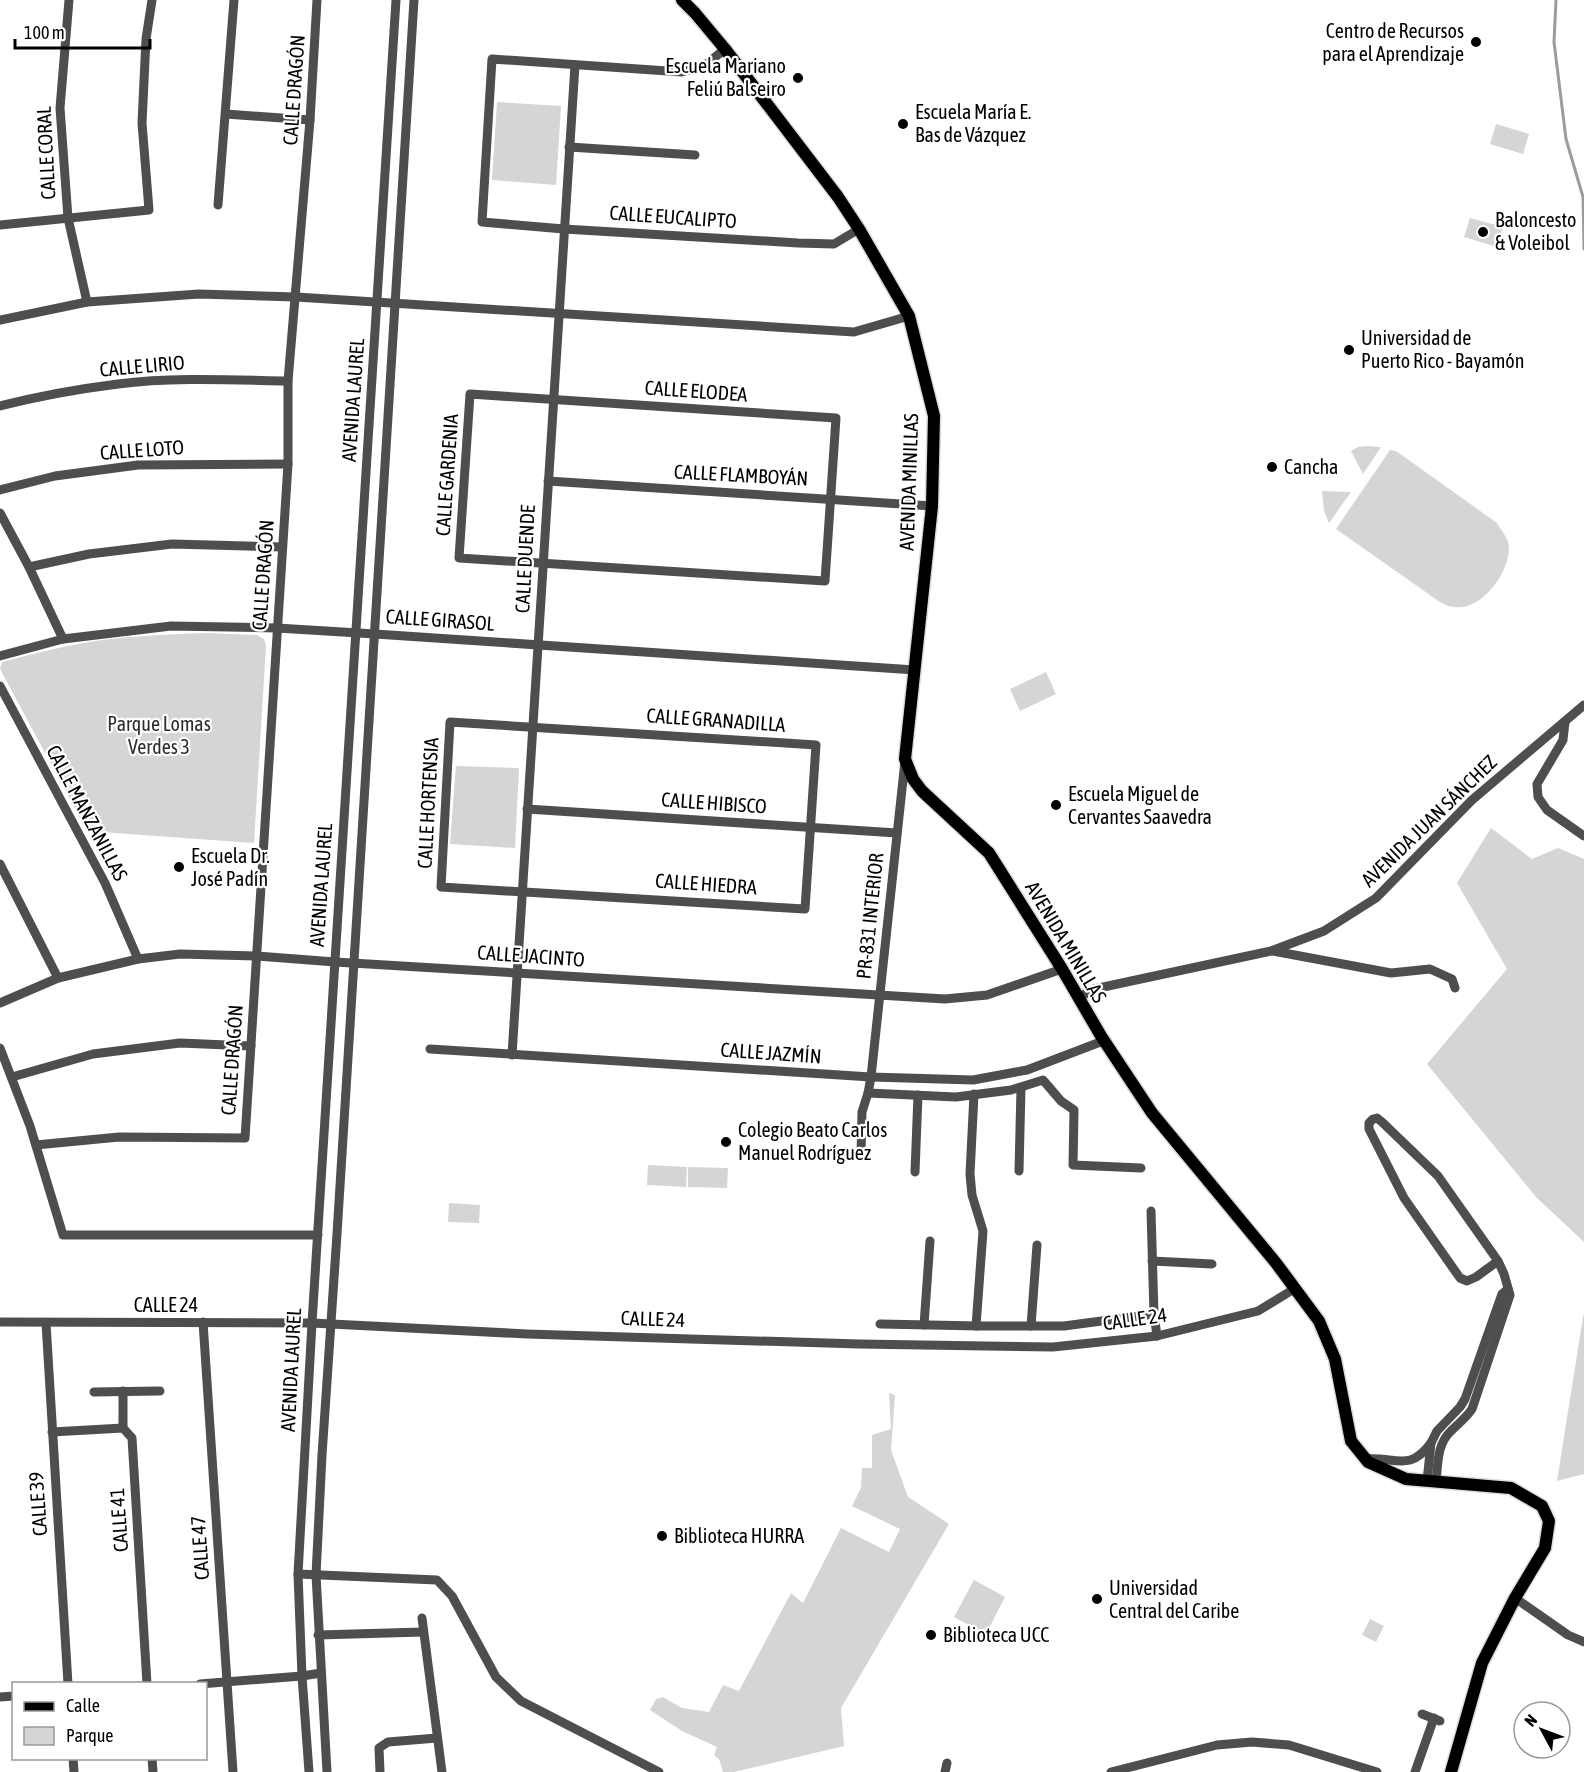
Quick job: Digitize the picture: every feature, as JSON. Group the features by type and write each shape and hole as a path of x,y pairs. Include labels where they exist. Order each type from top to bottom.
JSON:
{"main road":[{"name":"AVENIDA MINILLAS","path":"682,0 725,49 838,197 909,316 934,416 932,506 905,759 913,779 922,791 989,853 1062,969 1103,1041 1152,1113 1276,1263 1319,1321 1335,1359 1351,1441 1365,1459"},
{"path":"1365,1459 1406,1479 1511,1488 1542,1506 1549,1521 1545,1548 1515,1598 1482,1663 1451,1772"}],"street":[{"name":"CALLE CORAL","path":"69,0 60,108 68,218 87,302"},
{"path":"0,225 149,210 142,123 146,39 152,0"},
{"path":"218,206 234,0"},
{"name":"CALLE DRAGÓN","path":"36,1145 119,1137 245,1138 288,464 288,381 310,120 317,0"},
{"name":"AVENIDA LAUREL","path":"309,1772 298,1574 334,962 396,0"},
{"name":"AVENIDA LAUREL","path":"327,1772 316,1575 414,0"},
{"path":"575,65 682,72 704,66 725,49"},
{"name":"CALLE EUCALIPTO","path":"575,65 492,59 482,222 564,229 834,244 859,229"},
{"name":"CALLE DUENDE","path":"512,1055 575,65"},
{"path":"226,114 310,120"},
{"path":"569,147 695,155"},
{"path":"0,320 87,302 199,294 296,297 854,332 909,316"},
{"name":"CALLE LIRIO","path":"0,406 36,396 119,384 202,380 288,381"},
{"name":"CALLE GARDENIA","path":"543,563 459,558 470,394 554,400"},
{"name":"CALLE ELODEA","path":"554,400 836,418 831,499"},
{"name":"CALLE LOTO","path":"0,490 55,476 138,465 288,464"},
{"name":"CALLE FLAMBOYÁN","path":"548,481 932,506"},
{"path":"543,563 825,581 831,499"},
{"path":"0,513 63,639"},
{"path":"29,567 89,554 172,544 282,546"},
{"name":"CALLE GIRASOL","path":"0,656 63,639 171,626 278,628 915,670"},
{"name":"CALLE MANZANILLAS","path":"0,686 105,883 138,959"},
{"name":"AVENIDA JUAN SÁNCHEZ","path":"1078,998 1094,989 1271,951 1324,931 1376,898 1472,800 1584,705"},
{"name":"CALLE HORTENSIA","path":"522,891 441,887 450,722 533,727"},
{"path":"1565,722 1563,740 1537,784 1538,797 1547,810 1584,836"},
{"name":"CALLE GRANADILLA","path":"533,727 816,745 810,827"},
{"name":"PR-831 INTERIOR","path":"861,1155 862,1112 871,1077 905,759"},
{"name":"CALLE HIBISCO","path":"527,809 897,833"},
{"name":"CALLE HIEDRA","path":"522,891 805,909 810,827"},
{"path":"0,864 58,978"},
{"path":"1271,951 1390,973 1430,969 1452,979 1455,988"},
{"name":"CALLE JACINTO","path":"0,1003 58,978 138,959 180,954 257,956 945,999 987,995 1062,969"},
{"name":"CALLE JAZMÍN","path":"430,1049 871,1077 973,1080 1028,1070 1103,1041"},
{"path":"12,1077 93,1054 180,1043 251,1046"},
{"path":"0,1048 36,1145 63,1234 318,1234"},
{"path":"868,1093 956,1097 1021,1088 1044,1080 1061,1101 1074,1110 1073,1165 1141,1168"},
{"path":"1020,1171 1021,1088"},
{"path":"974,1094 970,1174 972,1195 983,1231 976,1326"},
{"path":"915,1172 918,1095"},
{"path":"1432,1481 1439,1450 1447,1436 1472,1409 1510,1295 1498,1261 1438,1176 1391,1130 1377,1118 1373,1119 1369,1123 1370,1129 1404,1198 1460,1278 1467,1281 1498,1261"},
{"path":"1376,1142 1391,1130"},
{"path":"1151,1211 1154,1314 1157,1336"},
{"path":"924,1325 930,1241"},
{"path":"1031,1326 1037,1245"},
{"path":"1152,1261 1212,1264"},
{"name":"CALLE 24","path":"0,1322 312,1323 472,1332 866,1344 1053,1347 1157,1336 1258,1311 1294,1289"},
{"path":"1365,1459 1378,1458 1406,1462 1417,1458 1431,1443 1437,1431 1462,1404 1502,1294 1508,1289"},
{"path":"880,1324 1064,1326 1154,1314"},
{"name":"CALLE 47","path":"203,1322 232,1772"},
{"name":"CALLE 39","path":"46,1323 68,1682"},
{"path":"52,1432 123,1428 123,1391"},
{"path":"94,1392 160,1391"},
{"name":"CALLE 41","path":"123,1428 132,1438 147,1682"},
{"path":"1431,1443 1432,1481"},
{"path":"298,1574 437,1580 452,1596 496,1677 521,1701 659,1772"},
{"path":"1515,1598 1568,1635 1584,1642"},
{"path":"422,1618 441,1772"},
{"path":"318,1635 423,1632"},
{"path":"207,1683 321,1673"},
{"path":"1415,1772 1437,1720 1422,1714"},
{"path":"380,1772 379,1748 388,1742 437,1738"},
{"path":"1111,1772 1217,1745 1252,1742 1289,1745 1377,1772"}],"green space":[{"path":"497,102 561,106 556,185 492,180"},
{"path":"1496,124 1529,134 1523,154 1490,144"},
{"name":"Baloncesto & Voleibol","path":"1470,218 1503,227 1497,247 1464,237"},
{"path":"1367,446 1381,447 1363,474 1351,451"},
{"path":"1390,450 1396,451 1497,523 1508,541 1508,558 1499,579 1484,597 1474,603 1464,607 1443,604 1336,529"},
{"path":"1322,491 1351,492 1329,523 1324,511"},
{"name":"Parque Lomas Verdes 3","path":"205,633 257,635 264,639 266,646 254,843 87,831 0,669 2,662 52,649 102,640"},
{"path":"1046,672 1056,694 1020,711 1010,689"},
{"path":"456,766 519,768 515,848 450,844"},
{"path":"1491,828 1532,859 1558,848 1584,859 1584,1242 1536,1197 1427,1064 1507,969 1457,883"},
{"path":"648,1165 687,1167 686,1187 647,1185"},
{"path":"688,1167 728,1168 727,1188 688,1187"},
{"path":"449,1203 480,1205 479,1223 448,1222"},
{"path":"1584,1313 1584,1474 1557,1481 1583,1317"},
{"path":"889,1393 895,1395 891,1450 908,1497 949,1524 841,1708 844,1746 734,1772 723,1772 719,1759 714,1755 717,1747 682,1731 650,1710 656,1699 663,1697 682,1708 709,1712 723,1685 739,1691 791,1593 803,1603 841,1528 889,1552 900,1529 852,1506 861,1488 862,1468 872,1468 872,1435 891,1429"},
{"path":"974,1580 1005,1597 986,1634 954,1617"},
{"path":"1370,1619 1384,1626 1376,1642 1362,1635"}],"waterway":[{"path":"1556,0 1554,42 1566,139 1583,197 1584,249"}],"place":[{"name":"Centro de Recursos para el Aprendizaje","path":"1476,42"},
{"name":"Escuela Mariano Feliú Balseiro","path":"798,78"},
{"name":"Escuela María E. Bas de Vázquez","path":"903,124"},
{"name":"Baloncesto & Voleibol","path":"1483,232"},
{"name":"Universidad de Puerto Rico - Bayamón","path":"1349,350"},
{"name":"Cancha","path":"1272,467"},
{"name":"Escuela Miguel de Cervantes Saavedra","path":"1056,805"},
{"name":"Escuela Dr. José Padín","path":"179,867"},
{"name":"Colegio Beato Carlos Manuel Rodríguez","path":"726,1142"},
{"name":"Biblioteca HURRA","path":"662,1536"},
{"name":"Universidad Central del Caribe","path":"1097,1599"},
{"name":"Biblioteca UCC","path":"931,1635"}]}
